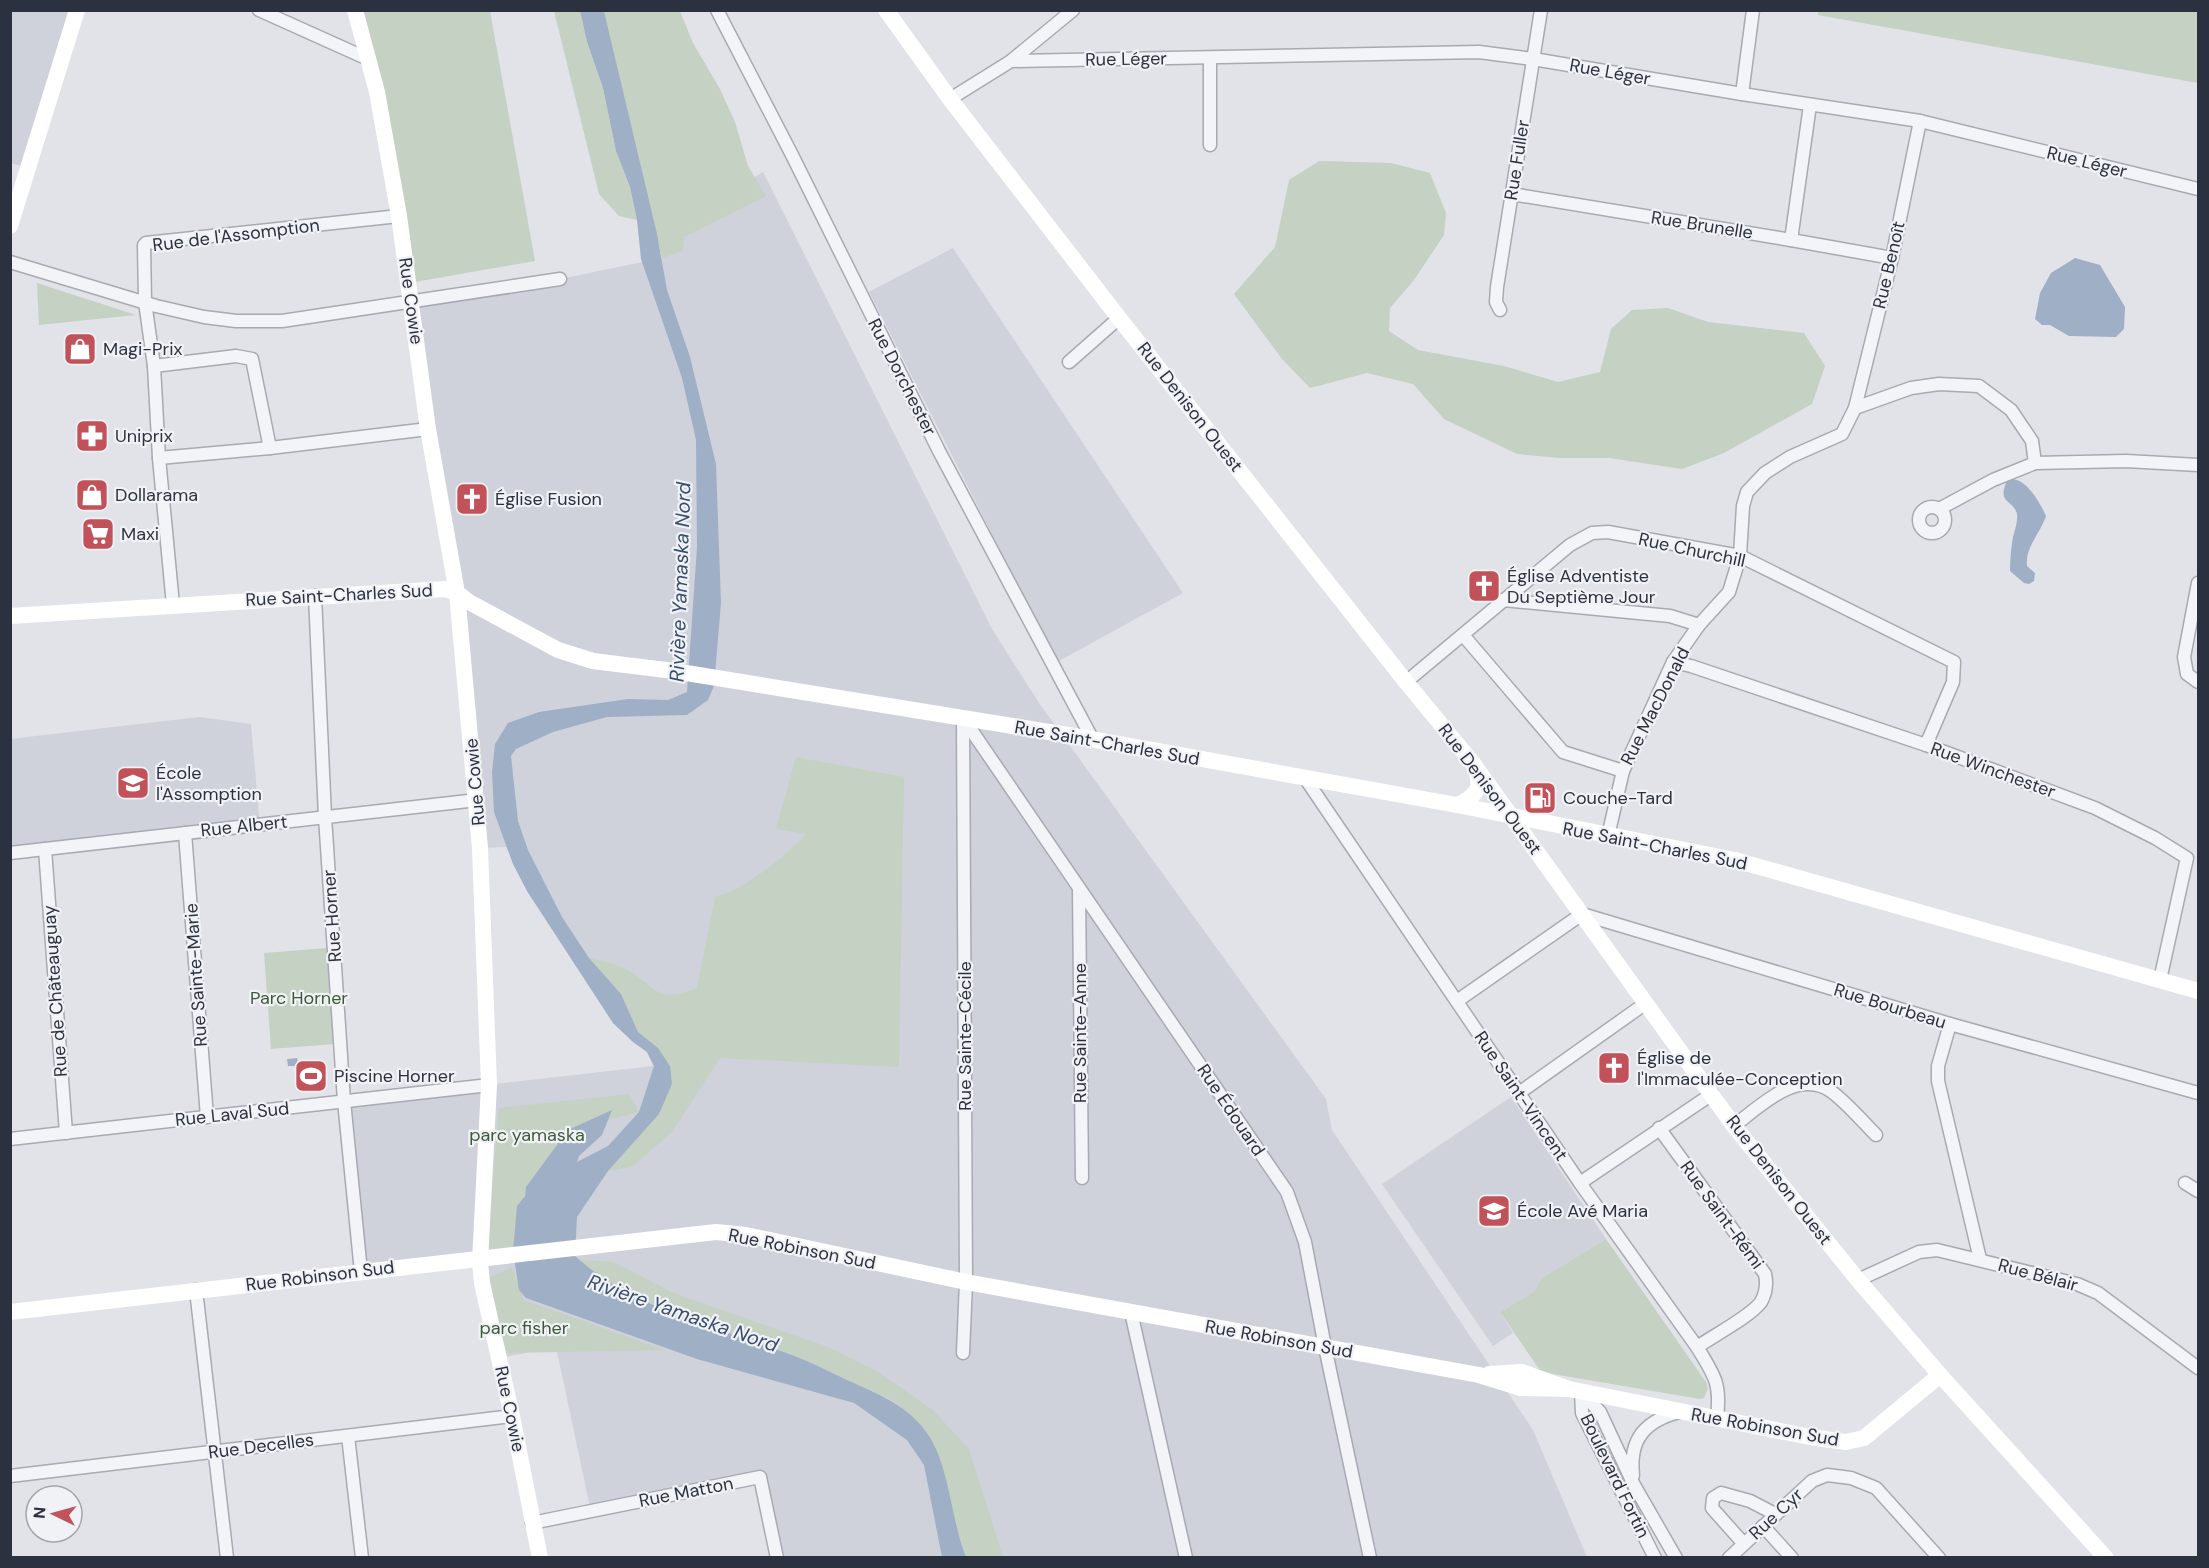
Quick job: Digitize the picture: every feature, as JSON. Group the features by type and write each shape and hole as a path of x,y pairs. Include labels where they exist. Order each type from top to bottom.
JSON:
{"street":[{"path":"10,226 77,10"},
{"path":"259,10 368,59"},
{"name":"Rue Cowie","path":"355,10 376,93 399,216 428,429 457,593 477,800 489,1085 485,1258 482,1283 512,1416 540,1557"},
{"name":"Rue Dorchester","path":"717,10 939,451 1093,741"},
{"name":"Rue Denison Ouest","path":"886,10 950,99 1119,318 1406,682 1472,762 1734,1126 1858,1280 1940,1375 2106,1557"},
{"path":"950,99 1011,61 1073,10"},
{"name":"Rue Fuller","path":"1500,310 1496,302 1497,287 1541,10"},
{"path":"1742,94 1753,10"},
{"name":"Rue Léger","path":"1011,61 1479,52 1533,58 1742,94 1920,121 2199,189"},
{"path":"1210,57 1210,145"},
{"path":"1791,240 1810,105"},
{"name":"Rue Benoît","path":"1855,408 1892,258 1920,121"},
{"name":"Rue Brunelle","path":"1512,194 1892,258"},
{"name":"Rue de l'Assomption","path":"173,605 159,458 154,366 146,302 143,249 146,243 399,216"},
{"path":"10,262 204,318 236,321 282,321 561,279"},
{"path":"1069,362 1119,318"},
{"path":"154,366 236,356 252,359 270,448"},
{"path":"1855,408 1911,388 1939,384 1979,386 2011,410 2032,441 2035,463"},
{"name":"Rue MacDonald","path":"1608,836 1623,771 1673,662 1699,625 1728,592 1740,556 1743,506 1747,492 1765,472 1790,457 1842,434 1855,408"},
{"path":"159,458 270,448 428,429"},
{"path":"1939,509 1993,480 2035,463 2126,461 2199,465"},
{"name":"Rue Churchill","path":"1406,682 1570,544 1592,533 1608,532 1740,556 1954,662 1953,682 1926,745"},
{"path":"2199,583 2184,657 2187,674 2199,682"},
{"name":"Rue Saint-Charles Sud","path":"10,616 445,589 457,593 469,602 558,650 593,661 674,671 963,717 1457,805 1736,860 2199,991"},
{"name":"Rue Horner","path":"315,596 325,817 344,1101 361,1272"},
{"path":"1503,600 1670,616 1699,625"},
{"path":"1463,635 1563,752 1623,771"},
{"name":"Rue Winchester","path":"1673,662 1691,666 1926,745 2095,808 2193,859 2160,980"},
{"name":"Rue Édouard","path":"963,717 1287,1192 1305,1242 1370,1557"},
{"name":"Rue Sainte-Cécile","path":"963,717 966,1282 963,1353"},
{"path":"1457,805 1469,799 1478,788 1479,777 1472,762"},
{"name":"Rue Saint-Vincent","path":"1305,778 1580,1183 1697,1347 1718,1386 1717,1418"},
{"name":"Rue Albert","path":"10,853 477,800"},
{"name":"Rue Sainte-Marie","path":"185,833 207,1117"},
{"name":"Rue de Châteauguay","path":"45,849 66,1133"},
{"name":"Rue Sainte-Anne","path":"1079,888 1082,1178"},
{"path":"1457,1001 1582,914"},
{"name":"Rue Bourbeau","path":"1582,914 1950,1024 2199,1093"},
{"path":"1519,1093 1646,1003"},
{"path":"1950,1024 1938,1066 1938,1081 1980,1260"},
{"path":"1734,1126 1779,1092 1800,1084 1810,1084 1831,1091 1876,1135"},
{"name":"Rue Laval Sud","path":"10,1139 489,1085"},
{"path":"1580,1183 1712,1094"},
{"name":"Rue Saint-Rémi","path":"1659,1128 1765,1274 1767,1284 1758,1305 1697,1347"},
{"path":"2185,1184 2199,1191"},
{"name":"Rue Robinson Sud","path":"10,1312 716,1232 746,1235 966,1282 1479,1375 1521,1388 1575,1391 1846,1442 1864,1438 1940,1375"},
{"name":"Rue Bélair","path":"1858,1280 1919,1252 1936,1250 2077,1284 2098,1293 2199,1368"},
{"path":"196,1290 226,1557"},
{"path":"1131,1312 1186,1557"},
{"name":"Boulevard Fortin","path":"1575,1391 1600,1412 1634,1485 1676,1557"},
{"name":"Boulevard Fortin","path":"1575,1391 1582,1413 1655,1557"},
{"name":"Boulevard Fortin","path":"1634,1485 1631,1459 1644,1429 1660,1417 1681,1412"},
{"name":"Rue Decelles","path":"10,1476 512,1416"},
{"path":"348,1436 362,1557"},
{"name":"Rue Cyr","path":"1729,1557 1812,1481 1827,1476 1851,1478 1876,1488 1939,1557"},
{"name":"Rue Matton","path":"532,1523 760,1477 777,1557"},
{"path":"1744,1544 1712,1508 1713,1498 1721,1494 1750,1501 1774,1514"},
{"path":"1763,1526 1792,1557"}],"shaded area":[{"path":"11,11 78,11 28,168 11,163"},
{"path":"763,172 992,629 1039,703 1326,1099 1332,1130 1533,1430 1587,1557 777,1557 760,1478 591,1512 556,1347 500,1358 480,1258 361,1272 344,1101 653,1066 647,1052 613,1023 527,891 506,847 480,848 477,800 411,302 560,279 662,258 657,234"},
{"path":"953,248 1183,593 1057,662 869,292"},
{"name":"École l'Assomption","path":"199,717 251,724 260,826 11,853 10,739"},
{"name":"École Avé Maria","path":"1511,1097 1606,1239 1542,1278 1535,1292 1500,1312 1513,1333 1493,1346 1382,1184"}],"green space":[{"path":"356,11 490,11 535,261 409,283"},
{"path":"554,11 580,11 587,42 603,88 616,151 630,187 637,220 619,216 599,194"},
{"path":"604,11 680,11 693,43 720,89 735,122 748,166 766,196 684,237 683,251 662,258"},
{"path":"1818,11 2198,11 2198,83 1818,15"},
{"path":"1319,161 1391,163 1430,173 1446,213 1444,235 1414,280 1390,308 1389,331 1418,350 1504,366 1558,382 1600,372 1611,329 1632,310 1668,308 1708,322 1804,333 1825,366 1812,404 1724,453 1682,469 1609,458 1560,458 1517,454 1444,419 1413,384 1367,373 1310,388 1282,359 1234,294 1275,247 1289,180"},
{"path":"37,283 136,315 39,325"},
{"path":"796,757 904,777 899,1067 720,1058 672,1132 632,1167 608,1171 659,1114 670,1066 658,1048 638,1032 621,994 589,958 622,967 664,994 673,995 697,988 715,897 739,887 764,871 806,834 776,829"},
{"name":"Parc Horner","path":"327,948 334,1044 271,1049 264,953"},
{"name":"parc yamaska","path":"629,1094 639,1112 568,1130 526,1187 514,1246 487,1251 499,1108"},
{"path":"1606,1239 1706,1382 1708,1388 1704,1398 1541,1372 1500,1312 1534,1292 1542,1278"},
{"path":"579,1260 613,1262 676,1294 828,1347 878,1372 933,1410 969,1449 1003,1557 966,1557 928,1434 894,1401 791,1354 654,1306 593,1273"},
{"name":"parc fisher","path":"512,1267 524,1300 665,1350 504,1353 490,1277"}],"water":[{"name":"Rivière Yamaska Nord","path":"580,11 604,11 657,234 667,290 690,357 716,464 721,603 714,686 708,700 687,715 607,717 553,732 516,749 511,756 518,821 528,850 562,917 589,958 621,994 638,1032 658,1048 670,1066 672,1084 659,1114 608,1171 577,1217 575,1256 598,1275 649,1303 804,1360 882,1396 903,1409 921,1426 936,1449 966,1557 942,1557 924,1465 907,1440 854,1403 697,1359 526,1298 519,1290 513,1251 517,1206 525,1196 526,1187 568,1130 612,1110 602,1135 579,1156 577,1162 608,1146 639,1112 654,1066 647,1052 613,1023 527,891 513,864 494,812 492,772 495,744 508,723 539,712 628,699 668,700 687,692 697,547 696,440 682,378 641,259 637,220 630,187 616,151 603,88 587,42"},
{"path":"2075,258 2100,265 2125,307 2124,329 2116,337 2069,336 2050,325 2042,325 2035,319 2040,293 2051,273"},
{"path":"2013,479 2028,488 2046,516 2028,553 2027,566 2035,573 2034,581 2029,584 2024,583 2010,571 2017,514 2003,494 2007,481"},
{"name":"Piscine Horner","path":"297,1058 298,1063 322,1060 325,1086 298,1088 298,1066 288,1066 287,1059"}],"place":[{"name":"Magi-Prix","path":"80,349"},
{"name":"Uniprix","path":"92,436"},
{"name":"Dollarama","path":"92,495"},
{"name":"Église Fusion","path":"472,499"},
{"name":"Maxi","path":"98,534"},
{"name":"Église Adventiste Du Septième Jour","path":"1484,586"},
{"name":"École l'Assomption","path":"133,783"},
{"name":"Couche-Tard","path":"1540,798"},
{"name":"Église de l'Immaculée-Conception","path":"1614,1068"},
{"name":"Piscine Horner","path":"311,1076"},
{"name":"École Avé Maria","path":"1494,1211"}]}
